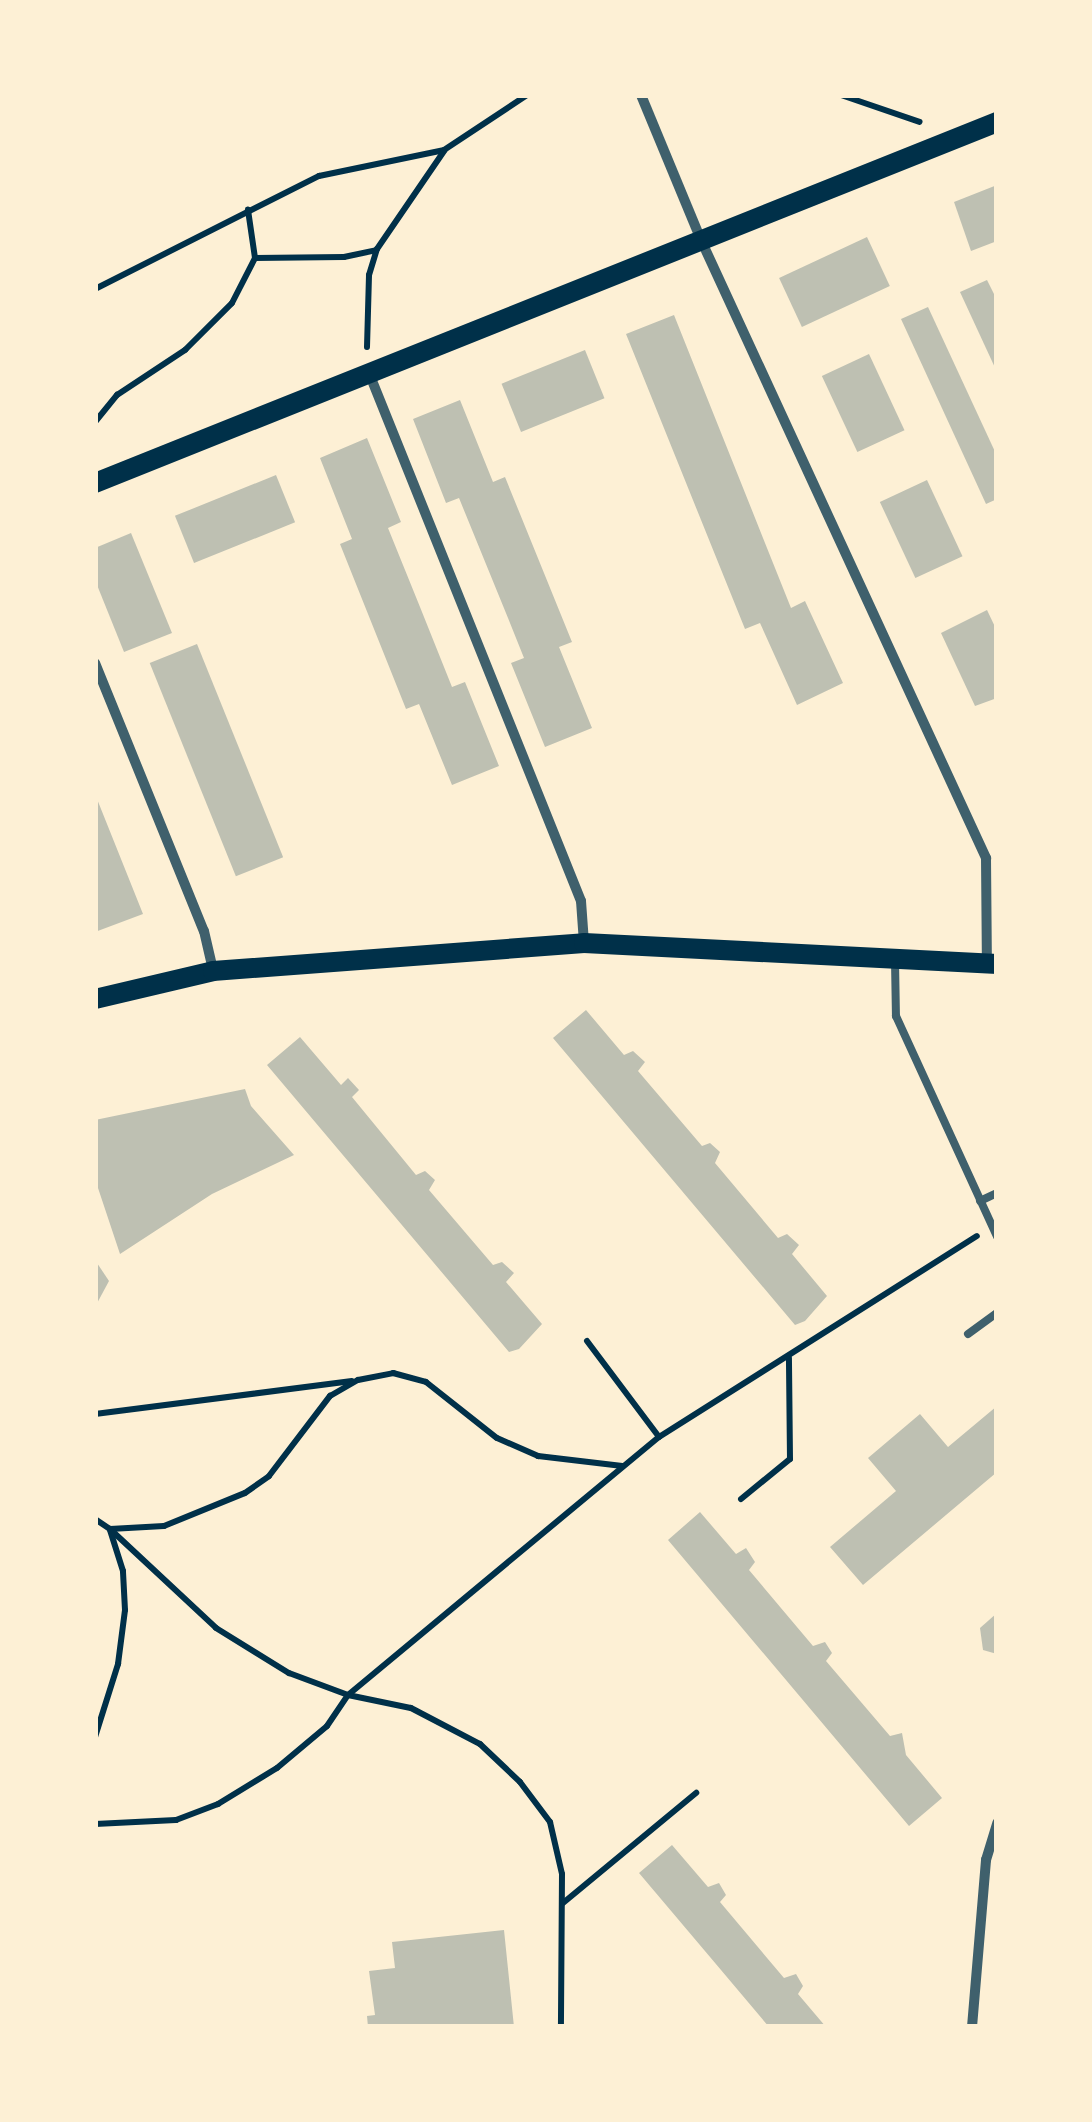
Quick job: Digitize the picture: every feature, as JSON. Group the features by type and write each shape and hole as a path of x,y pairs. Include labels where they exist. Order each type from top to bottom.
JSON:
{"main road":[{"path":"95,483 997,122"},
{"path":"95,999 213,971 584,943 992,964"}],"street":[{"path":"642,95 701,240 986,858 992,910 992,964"},
{"path":"369,373 580,901 584,943"},
{"path":"95,663 204,932 213,971"},
{"path":"972,2027 986,1860 997,1823"}],"lane":[{"path":"895,960 896,1016 997,1237"},
{"path":"980,1201 997,1193"},
{"path":"968,1334 997,1313"}],"path":[{"path":"95,288 319,176 444,150 527,95"},
{"path":"841,95 961,136"},
{"path":"369,373 366,312 377,249 444,150"},
{"path":"95,422 117,395 185,350 232,303 255,258 248,210"},
{"path":"255,258 344,257 377,249"},
{"path":"95,1824 176,1820 218,1804 327,1726 348,1695 659,1437 992,1226"},
{"path":"588,1342 659,1437"},
{"path":"741,1499 790,1459 788,1357"},
{"path":"95,1414 394,1373 426,1382 497,1438 538,1456 623,1466"},
{"path":"110,1529 164,1526 245,1494 269,1476 330,1396 358,1380"},
{"path":"95,1519 216,1628 290,1673 348,1695 411,1708 480,1744 507,1769 550,1822 562,1904 561,2027"},
{"path":"95,1737 118,1664 125,1610 123,1571 110,1529"},
{"path":"562,1904 696,1793"}],"building":[{"path":"997,185 997,241 971,251 954,202"},
{"path":"867,237 890,286 802,327 779,278"},
{"path":"987,280 997,300 997,372 960,292"},
{"path":"928,307 997,456 997,499 986,504 901,319"},
{"path":"674,315 791,608 805,601 843,683 797,705 760,623 745,629 626,334"},
{"path":"585,350 604,398 521,432 502,384"},
{"path":"869,354 904,430 857,452 822,376"},
{"path":"460,400 493,482 505,477 572,642 559,647 592,728 545,747 511,663 524,658 508,618 459,498 446,503 413,419"},
{"path":"367,438 401,522 388,528 452,687 465,682 499,766 452,785 419,704 406,709 340,544 352,539 320,458"},
{"path":"276,475 295,522 194,563 175,516"},
{"path":"927,480 962,556 915,578 880,502"},
{"path":"131,533 172,633 124,652 95,580 95,548"},
{"path":"987,610 997,631 997,698 975,706 941,633"},
{"path":"197,644 283,857 236,876 150,663"},
{"path":"95,794 143,914 95,932"},
{"path":"586,1010 624,1055 633,1051 645,1062 638,1071 702,1146 710,1143 720,1152 715,1163 778,1238 787,1234 799,1245 792,1254 827,1296 805,1321 795,1325 553,1038"},
{"path":"300,1037 341,1085 348,1078 359,1090 352,1097 416,1175 425,1171 435,1180 429,1190 493,1265 502,1262 514,1273 506,1282 542,1324 519,1349 509,1352 267,1065"},
{"path":"245,1089 251,1106 294,1155 212,1194 120,1254 95,1179 95,1120"},
{"path":"95,1260 109,1281 95,1307"},
{"path":"997,1406 997,1472 863,1585 830,1547 896,1491 868,1458 920,1414 948,1447"},
{"path":"700,1512 736,1554 746,1548 755,1562 749,1570 813,1646 825,1642 832,1653 826,1661 890,1736 902,1733 906,1755 942,1798 909,1826 668,1540"},
{"path":"997,1613 997,1654 983,1650 980,1628"},
{"path":"672,1845 708,1887 719,1883 726,1895 720,1902 784,1978 796,1974 803,1986 798,1994 826,2027 769,2027 639,1873"},
{"path":"504,1930 514,2027 368,2027 367,2016 375,2015 369,1971 395,1968 392,1942"}]}
